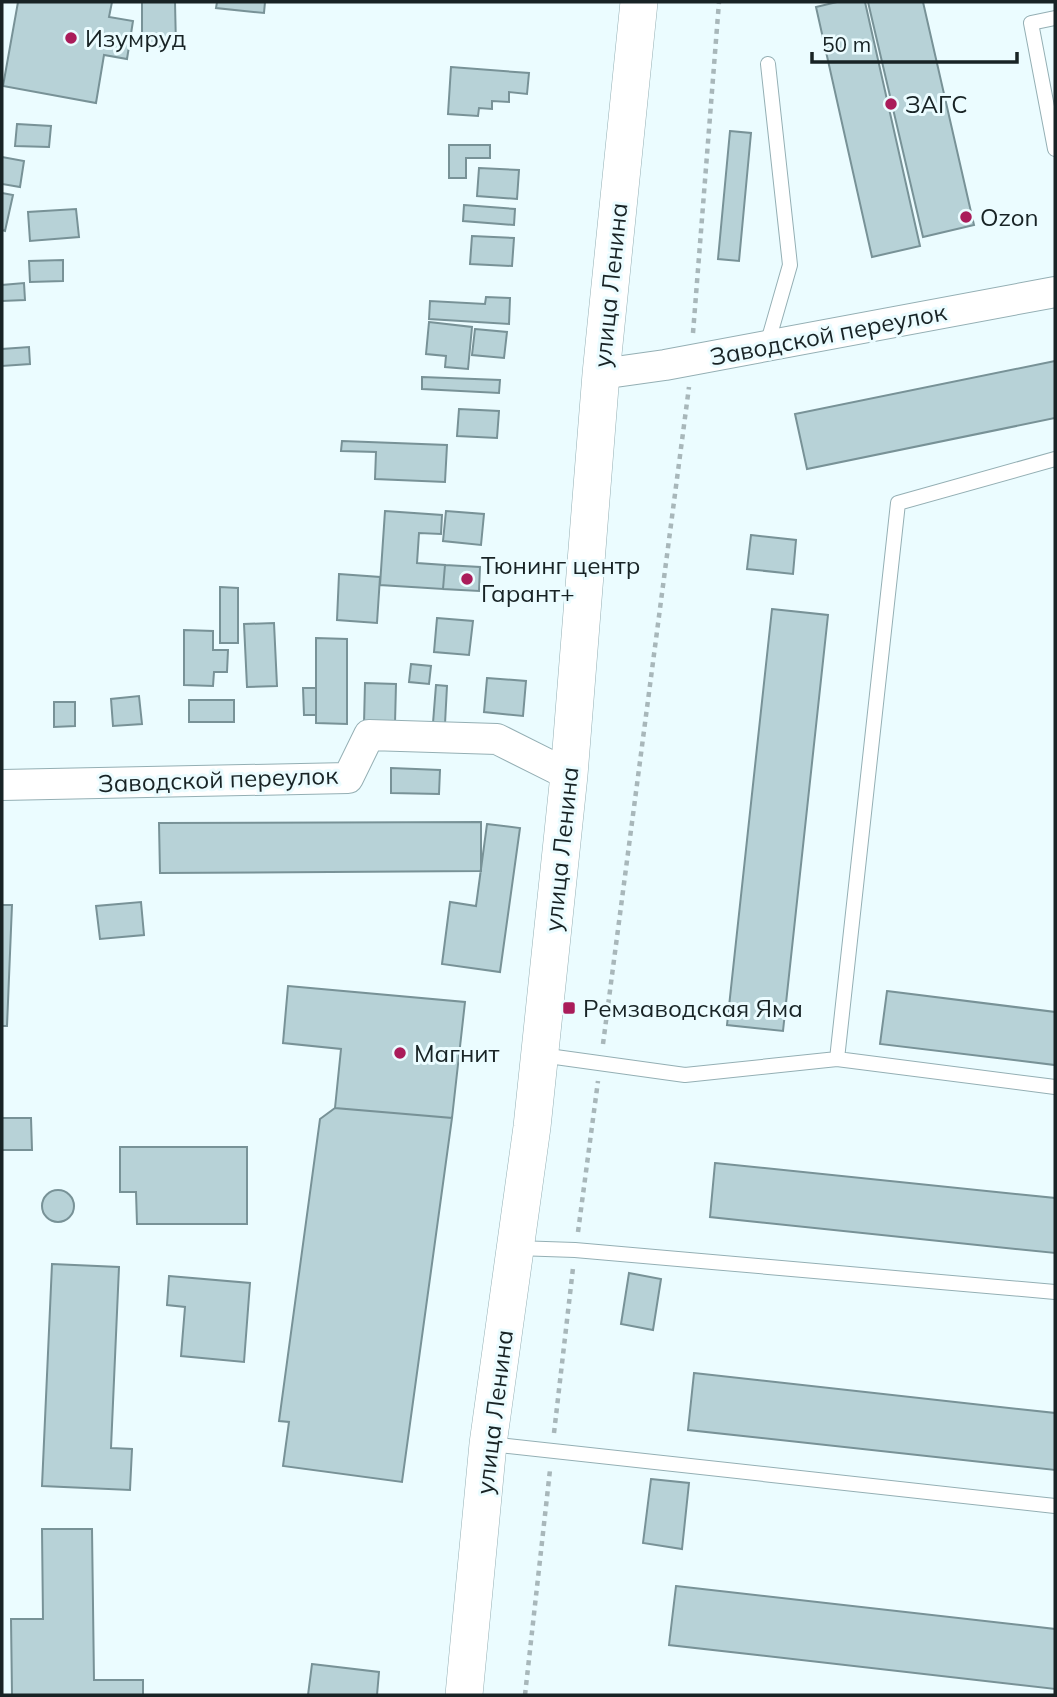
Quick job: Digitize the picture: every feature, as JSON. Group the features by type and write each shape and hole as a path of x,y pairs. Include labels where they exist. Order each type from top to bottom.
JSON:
{"street":[{"name":"улица Ленина","path":"464,1695 488,1444 540,1054 569,775 601,374 639,2"},
{"name":"Заводской переулок","path":"601,374 691,360 1055,292"},
{"name":"Заводской переулок","path":"2,785 348,778 369,735 497,739 569,775"}],"lane":[{"path":"1055,18 1031,23 1055,149"},
{"path":"767,345 790,265 768,64"},
{"path":"837,1059 898,503 1055,459"},
{"path":"540,1054 685,1075 837,1059 1055,1087"},
{"path":"514,1248 575,1250 1055,1292"},
{"path":"488,1444 1055,1506"}],"path":[{"path":"525,1695 575,1250 688,396 719,2"}],"building":[{"name":"Изумруд","path":"18,2 112,2 109,17 133,21 127,59 104,55 96,103 3,86"},
{"path":"142,2 175,2 176,46 142,47"},
{"path":"217,2 265,2 264,13 216,8"},
{"path":"837,2 865,2 920,246 872,257 816,7"},
{"path":"868,2 923,2 974,225 923,237"},
{"path":"451,67 529,73 527,94 509,92 509,102 492,101 492,109 479,108 478,116 448,114"},
{"path":"17,124 51,126 49,147 15,146"},
{"path":"730,131 751,133 739,261 718,259"},
{"path":"449,145 490,145 490,158 466,158 466,178 449,178"},
{"path":"2,157 24,161 20,187 2,184"},
{"path":"479,168 519,170 517,199 477,196"},
{"path":"2,193 13,195 5,231 2,230"},
{"path":"464,205 515,209 514,225 463,221"},
{"path":"76,209 79,237 30,241 28,212"},
{"path":"472,236 514,238 512,266 470,264"},
{"path":"63,260 63,281 30,282 29,261"},
{"path":"24,283 25,300 2,301 2,285"},
{"path":"486,297 510,298 509,324 429,319 430,301 485,304"},
{"path":"429,322 472,327 468,369 445,367 446,356 426,354"},
{"path":"475,329 507,332 504,358 472,355"},
{"path":"29,347 30,364 2,366 2,349"},
{"path":"1055,361 1055,418 807,469 795,414"},
{"path":"422,377 500,380 499,393 422,389"},
{"path":"459,409 499,411 497,438 457,436"},
{"path":"342,441 447,445 445,482 375,479 376,452 341,451"},
{"path":"385,511 442,515 441,534 419,533 417,563 445,565 443,589 380,585"},
{"path":"446,511 484,514 481,545 443,541"},
{"path":"751,535 796,540 793,574 747,569"},
{"path":"445,565 480,567 479,591 443,589"},
{"path":"339,574 380,577 377,623 337,620"},
{"path":"220,587 238,588 238,643 220,643"},
{"path":"772,609 828,615 783,1031 727,1025"},
{"path":"437,618 473,621 469,655 434,652"},
{"path":"274,623 277,686 247,687 244,624"},
{"path":"184,630 213,631 213,650 228,650 227,672 214,672 213,686 184,685"},
{"path":"316,638 347,639 347,724 316,723"},
{"path":"411,664 431,666 429,684 409,682"},
{"path":"487,678 526,681 523,716 484,712"},
{"path":"365,683 396,684 395,724 364,724"},
{"path":"436,685 447,686 445,724 433,723"},
{"path":"303,688 316,688 316,715 304,715"},
{"path":"139,696 142,724 113,726 111,699"},
{"path":"189,700 234,700 234,722 189,722"},
{"path":"54,702 75,702 75,726 54,727"},
{"path":"391,768 440,770 439,794 391,793"},
{"path":"481,822 481,871 160,873 159,823"},
{"path":"487,824 520,828 500,972 442,964 450,902 476,906"},
{"path":"141,902 144,935 100,939 96,906"},
{"path":"2,905 12,905 7,1026 2,1026"},
{"name":"Магнит","path":"288,986 465,1002 452,1118 335,1108 341,1049 283,1043"},
{"path":"887,991 1055,1012 1055,1065 880,1044"},
{"path":"335,1108 452,1118 402,1482 283,1466 289,1422 279,1421 320,1119"},
{"path":"2,1118 31,1118 32,1150 2,1150"},
{"path":"120,1147 247,1147 247,1224 137,1224 136,1192 120,1192"},
{"path":"715,1163 1055,1198 1055,1253 710,1217"},
{"path":"58,1190 70,1194 74,1206 70,1218 58,1222 46,1218 42,1206 46,1194"},
{"path":"52,1264 119,1267 111,1448 132,1449 130,1490 42,1486"},
{"path":"629,1273 661,1279 653,1330 621,1324"},
{"path":"169,1276 250,1283 244,1362 181,1356 185,1307 167,1305"},
{"path":"694,1373 1055,1413 1055,1470 688,1430"},
{"path":"651,1479 689,1483 682,1549 643,1543"},
{"path":"42,1529 92,1529 94,1680 143,1680 143,1695 12,1695 11,1619 43,1619"},
{"path":"676,1586 1055,1629 1055,1689 669,1645"},
{"path":"312,1664 379,1672 377,1695 308,1695"}],"place":[{"name":"Изумруд","path":"71,38"},
{"name":"ЗАГС","path":"891,104"},
{"name":"Ozon","path":"966,217"},
{"name":"Тюнинг центр Гарант+","path":"467,579"},
{"name":"Ремзаводская Яма","path":"569,1008"},
{"name":"Магнит","path":"400,1053"}]}
